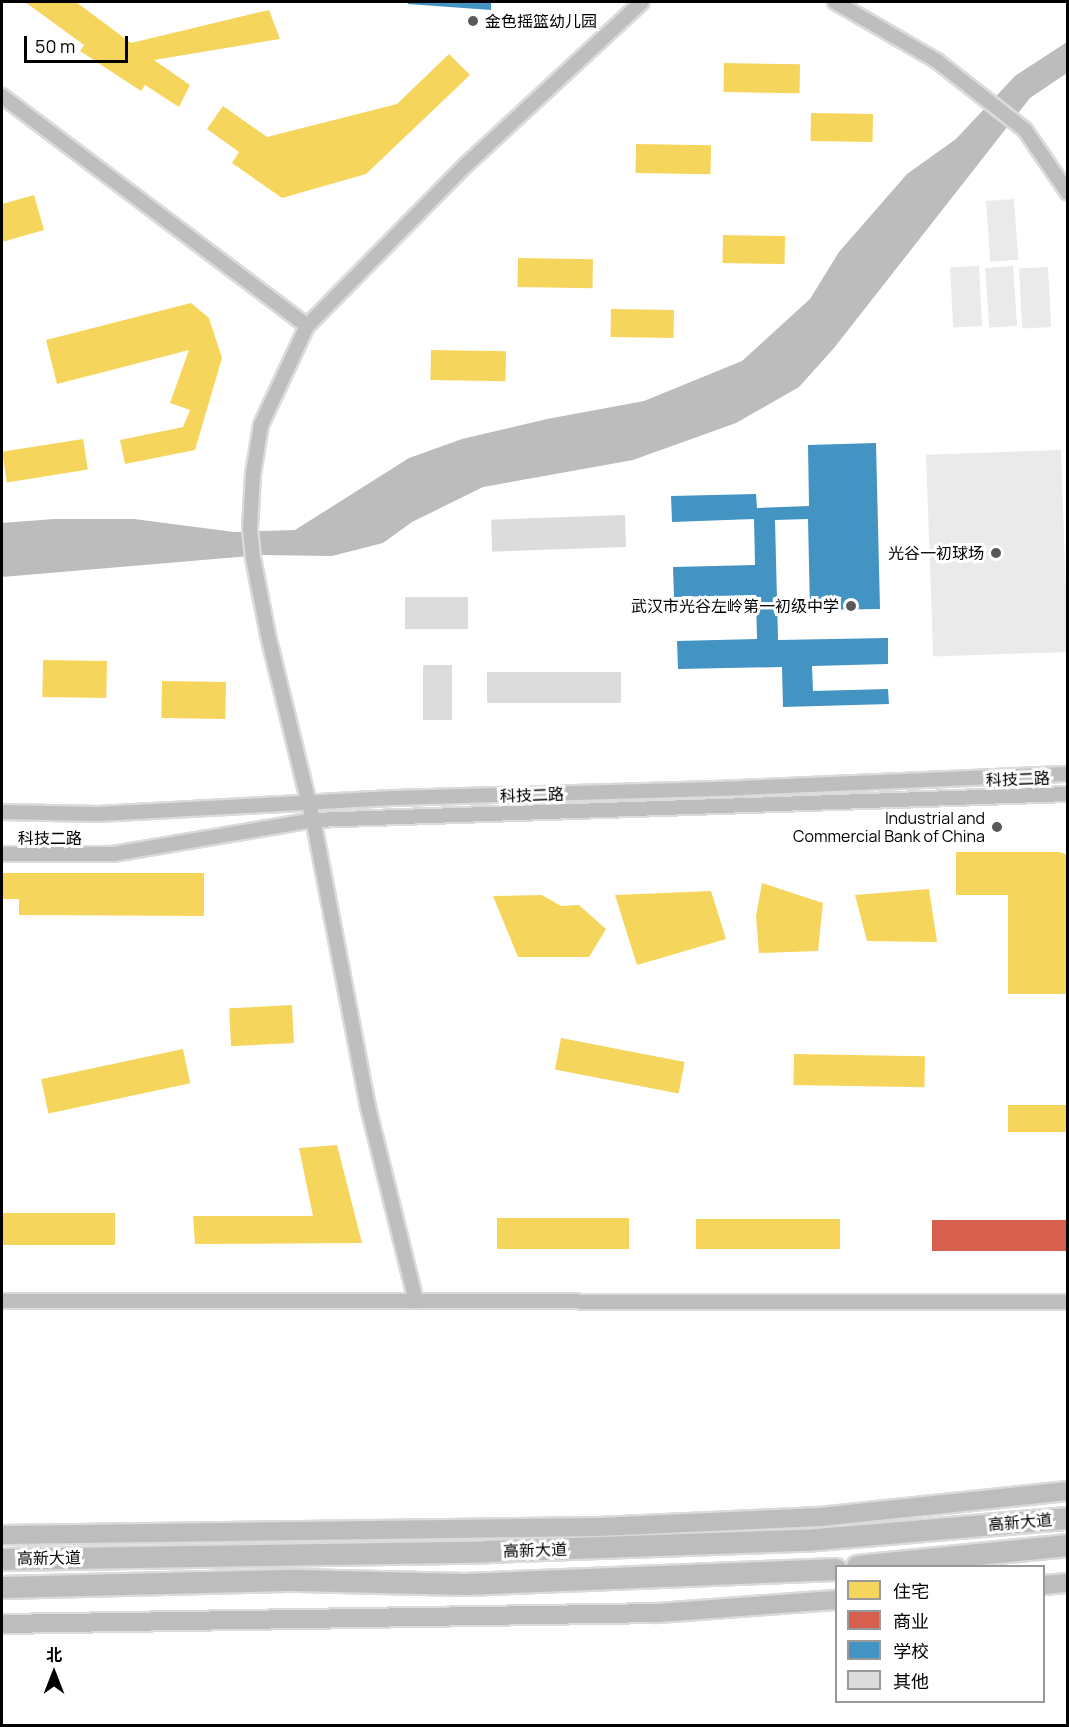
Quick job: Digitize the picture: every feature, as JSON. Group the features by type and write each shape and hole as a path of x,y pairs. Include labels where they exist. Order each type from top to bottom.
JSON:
{"highway":[{"name":"高新大道","path":"2,1558 486,1551 793,1540 1068,1518"},
{"name":"高新大道","path":"867,1565 1068,1545"},
{"name":"高新大道","path":"2,1587 297,1580 465,1584 835,1569"}],"main road":[{"path":"2,1535 599,1527 820,1517 1068,1491"},
{"path":"1045,1585 1068,1583"},
{"path":"2,1624 657,1613 835,1600"}],"street":[{"path":"416,1301 368,1107 313,820 269,639 253,558 250,528 261,425 308,326 467,164 642,2"},
{"path":"835,2 937,61 1025,130 1068,193"},
{"path":"2,96 308,326"},
{"name":"科技二路","path":"2,812 98,814 308,802 1068,774"},
{"name":"科技二路","path":"2,854 113,854 313,820 716,804 1068,794"},
{"path":"2,1301 1068,1302"}],"shaded area":[{"path":"1067,42 1067,73 1030,98 834,348 799,387 736,423 633,460 483,487 412,522 383,543 332,556 261,555 2,577 2,523 54,519 134,519 234,532 295,530 409,458 462,439 547,419 644,401 742,361 810,299 839,252 907,174 956,139 1015,76"},
{"path":"1014,199 1018,260 990,262 986,201"},
{"path":"979,266 982,326 953,327 950,268"},
{"path":"1013,266 1017,326 989,328 985,268"},
{"path":"1048,267 1051,327 1022,328 1019,269"},
{"name":"光谷一初球场","path":"1061,450 1068,652 933,657 926,455"}],"building: 住宅":[{"path":"25,2 76,2 131,43 269,10 280,39 154,60 190,85 179,107 145,85 141,91 80,51 84,45"},
{"path":"449,54 470,75 366,174 282,198 232,163 239,152 207,129 223,106 267,137 397,104"},
{"path":"724,63 800,64 799,93 723,92"},
{"path":"811,113 873,114 873,142 811,141"},
{"path":"636,144 711,145 710,174 635,173"},
{"path":"34,195 44,230 2,242 2,204"},
{"path":"723,235 785,236 785,264 723,263"},
{"path":"518,258 593,259 592,288 517,287"},
{"path":"191,303 209,318 222,358 195,450 125,464 120,440 183,427 190,410 170,403 189,350 57,384 46,340"},
{"path":"611,309 674,310 674,338 611,337"},
{"path":"431,350 506,351 505,381 430,380"},
{"path":"83,439 88,470 7,482 2,452"},
{"path":"43,660 107,661 106,698 42,697"},
{"path":"162,681 226,682 225,719 161,718"},
{"path":"956,852 1059,852 1068,855 1068,994 1008,994 1008,895 956,895"},
{"path":"2,873 204,873 204,916 19,915 19,899 2,899"},
{"path":"762,883 823,903 818,951 759,953 756,916"},
{"path":"929,889 937,942 867,941 855,895"},
{"path":"711,891 726,939 637,965 615,895"},
{"path":"542,895 561,906 579,905 606,929 589,957 518,957 493,896"},
{"path":"292,1005 294,1043 231,1046 229,1008"},
{"path":"561,1038 685,1062 679,1093 555,1069"},
{"path":"183,1049 190,1083 48,1113 41,1079"},
{"path":"794,1054 925,1056 924,1087 793,1085"},
{"path":"1008,1105 1068,1105 1068,1132 1008,1132"},
{"path":"337,1145 362,1243 195,1244 193,1216 313,1216 299,1148"},
{"path":"2,1213 115,1213 115,1245 2,1245"},
{"path":"497,1218 629,1218 629,1249 497,1249"},
{"path":"696,1219 840,1219 840,1249 696,1249"}],"building: 商业":[{"path":"932,1220 1068,1220 1068,1251 932,1251"}],"building: 学校":[{"path":"408,2 491,2 491,10 408,4"},
{"path":"876,443 880,609 810,610 808,519 775,520 778,640 888,638 888,664 812,666 813,691 888,689 889,704 783,707 782,667 678,669 677,641 757,639 756,595 674,597 673,567 755,565 754,519 672,522 671,496 756,494 757,508 809,506 808,445"}],"building: 其他":[{"path":"625,515 626,547 492,552 491,520"},
{"path":"405,597 468,597 468,629 405,629"},
{"path":"423,665 452,665 452,720 423,720"},
{"path":"487,672 621,672 621,703 487,703"}],"place":[{"name":"金色摇篮幼儿园","path":"473,21"},
{"name":"光谷一初球场","path":"996,553"},
{"name":"武汉市光谷左岭第一初级中学","path":"851,606"},
{"name":"Industrial and Commercial Bank of China","path":"997,827"}]}
